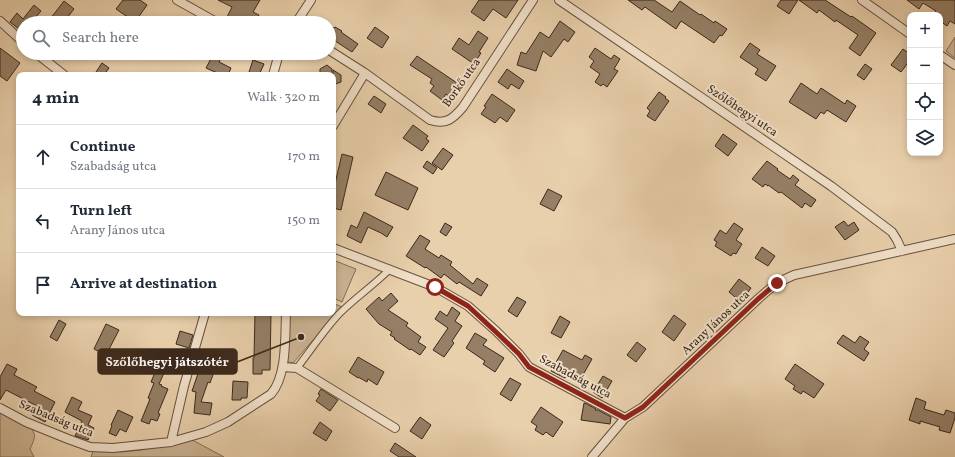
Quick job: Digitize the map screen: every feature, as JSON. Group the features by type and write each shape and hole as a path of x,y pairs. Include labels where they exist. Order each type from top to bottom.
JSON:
{"street":[{"path":"177,0 206,16"},
{"path":"301,16 311,0"},
{"name":"Borkő utca","path":"336,54 365,73 430,120 444,122 455,116 463,107 533,0"},
{"name":"Szőlőhegyi utca","path":"559,0 837,191 892,232 902,251"},
{"path":"862,0 907,32"},
{"path":"0,21 16,36"},
{"path":"943,57 955,65"},
{"path":"45,60 60,72"},
{"path":"274,72 276,60"},
{"path":"336,121 365,73"},
{"name":"Arany János utca","path":"592,457 625,418 643,407 777,283 794,275 955,239"},
{"name":"Szabadság utca","path":"336,249 435,287 468,306 519,354 529,367 625,418"},
{"path":"297,368 338,315 380,280 390,269"},
{"path":"171,442 184,386 204,316"},
{"name":"Szabadság utca","path":"0,408 33,425 90,447 113,448 171,442 206,432 228,422 271,394 276,389 283,367 286,316"},
{"path":"283,367 297,368 395,428"}],"shaded area":[{"path":"955,37 955,58 946,51"},
{"path":"336,261 356,269 342,302 336,299"},
{"path":"336,304 342,307 336,314"},
{"path":"287,316 334,316 293,363 285,361"},
{"path":"0,411 29,427 34,432 33,443 30,449 34,457 0,457"},
{"path":"185,436 224,457 91,457 94,448 121,452 141,450 162,446"}],"building":[{"path":"123,0 140,0 147,5 139,16 126,16 116,9"},
{"path":"218,0 260,0 253,12 258,16 228,16 232,7"},
{"path":"479,0 518,0 506,18 493,9 484,21 471,12"},
{"path":"628,0 654,0 672,12 680,1 700,15 701,14 714,23 715,21 727,29 714,43 681,21 676,29 645,7 642,10"},
{"path":"781,0 798,0 789,14 777,6"},
{"path":"799,0 825,0 851,17 852,16 876,33 860,56 849,48 858,35 836,20 835,22 819,10 817,13"},
{"path":"907,0 955,0 955,24 950,21 947,26 943,23 943,12 935,12 936,11 923,3 919,9"},
{"path":"64,1 74,9 68,16 52,16"},
{"path":"34,5 41,11 37,16 25,16"},
{"path":"17,13 20,16 16,16 16,27 10,22"},
{"path":"560,21 575,32 568,42 564,39 551,57 543,51 536,71 517,65 521,52 526,54 540,32 549,38"},
{"path":"375,27 389,37 382,48 367,38"},
{"path":"336,28 358,44 352,52 336,42"},
{"path":"478,31 488,38 479,52 481,53 474,64 452,49 459,38 469,45"},
{"path":"750,43 760,50 757,54 776,66 766,81 755,74 758,69 740,57"},
{"path":"0,48 20,63 7,81 0,76"},
{"path":"595,48 611,59 614,55 620,59 614,69 618,71 607,87 603,84 601,86 595,82 600,74 590,67 594,61 589,57"},
{"path":"903,49 907,52 907,64 901,72 891,65"},
{"path":"417,56 460,85 451,98 446,94 442,100 430,91 434,86 430,83 432,79 410,65"},
{"path":"210,60 220,60 219,62 231,68 229,72 215,72 206,68"},
{"path":"253,60 264,64 260,72 249,72"},
{"path":"102,63 109,68 106,72 96,72"},
{"path":"865,64 872,69 864,80 857,75"},
{"path":"327,65 332,69 332,72 320,72 320,69"},
{"path":"507,69 524,81 519,89 511,84 508,89 498,82"},
{"path":"333,70 341,75 341,82 336,84 336,72 333,72"},
{"path":"801,83 817,94 821,88 845,104 847,100 856,106 846,122 827,110 824,114 821,112 816,119 789,102"},
{"path":"659,92 669,101 655,121 647,116 650,111 647,108"},
{"path":"492,94 515,110 507,122 500,117 495,123 481,114 486,107 484,106"},
{"path":"374,96 386,104 381,113 368,104"},
{"path":"413,125 428,136 426,139 429,141 422,151 403,138"},
{"path":"723,134 737,144 728,156 715,146"},
{"path":"443,148 453,155 442,170 432,163"},
{"path":"342,154 353,157 341,210 336,209 336,179"},
{"path":"427,161 437,168 433,174 423,167"},
{"path":"767,161 790,179 793,175 799,180 795,185 816,200 811,207 805,203 802,208 781,192 779,193 765,184 763,187 752,179"},
{"path":"386,172 418,188 408,210 375,195"},
{"path":"548,189 562,196 554,211 540,204"},
{"path":"364,212 393,227 387,237 368,227 361,243 347,236 351,225 357,228"},
{"path":"844,221 848,226 854,222 859,230 845,240 835,227"},
{"path":"445,223 452,227 446,236 440,232"},
{"path":"734,223 743,229 736,240 742,244 736,254 733,253 731,256 715,246 717,242 714,240 720,230 726,234"},
{"path":"420,235 430,241 425,249 439,258 441,255 452,262 450,265 473,284 477,278 488,285 481,296 459,282 457,284 444,274 441,278 426,267 425,268 406,256"},
{"path":"762,247 775,256 768,266 755,258"},
{"path":"739,279 751,288 741,302 729,292"},
{"path":"391,293 398,301 388,310 408,323 406,326 421,337 418,342 426,347 420,355 394,339 395,338 390,335 392,332 379,324 366,309 379,297 382,301"},
{"path":"517,297 526,302 517,317 508,311"},
{"path":"452,307 460,313 455,321 462,326 452,341 454,343 444,357 433,350 448,328 435,319 440,311 447,316"},
{"path":"674,315 686,324 674,341 662,332"},
{"path":"255,316 271,316 270,370 262,370 262,374 253,374"},
{"path":"560,316 570,322 561,338 551,333"},
{"path":"59,320 66,324 57,341 50,337"},
{"path":"106,324 119,330 106,355 94,349"},
{"path":"180,331 193,335 189,348 176,344"},
{"path":"475,333 487,340 483,345 504,358 495,372 483,364 485,361 466,348"},
{"path":"843,335 855,343 860,336 869,342 864,349 869,353 864,361 837,343"},
{"path":"637,342 646,349 636,362 627,355"},
{"path":"563,350 582,360 585,355 592,359 580,380 568,373 565,378 551,371"},
{"path":"358,357 384,372 377,385 368,379 367,382 358,378 349,372"},
{"path":"202,362 212,366 210,371 214,372 210,383 208,382 201,402 212,403 210,415 194,413 196,392 192,391"},
{"path":"7,364 17,369 14,375 37,387 34,391 55,402 45,422 32,415 37,406 6,390 0,400 0,377"},
{"path":"795,364 824,384 814,398 803,391 801,394 793,389 795,386 785,379"},
{"path":"156,370 164,373 159,384 168,389 158,413 160,414 157,421 151,419 149,424 141,421 150,399 148,398 154,383 151,382"},
{"path":"603,376 612,381 602,398 593,392"},
{"path":"510,378 521,384 511,401 500,394"},
{"path":"233,381 248,382 247,398 232,400"},
{"path":"321,389 338,400 330,411 316,401 320,395 318,394"},
{"path":"72,397 82,402 78,410 92,416 88,425 94,428 88,440 75,436 82,421 65,412"},
{"path":"916,398 926,402 924,409 944,415 946,410 955,413 955,418 950,433 939,430 940,427 920,421 920,424 909,420"},
{"path":"584,403 611,417 610,424 581,420"},
{"path":"541,407 563,422 553,437 546,432 543,435 535,430 537,426 531,422"},
{"path":"118,410 133,417 126,432 120,429 116,436 109,433"},
{"path":"420,417 431,425 422,439 410,431"},
{"path":"320,422 332,431 326,441 313,433"},
{"path":"395,443 416,457 399,457 390,451"}],"place":[{"name":"Szőlőhegyi játszótér","path":"301,337"}],"route":[{"path":"435,287 468,306 519,354 529,367 625,418 643,407 777,283"}]}
